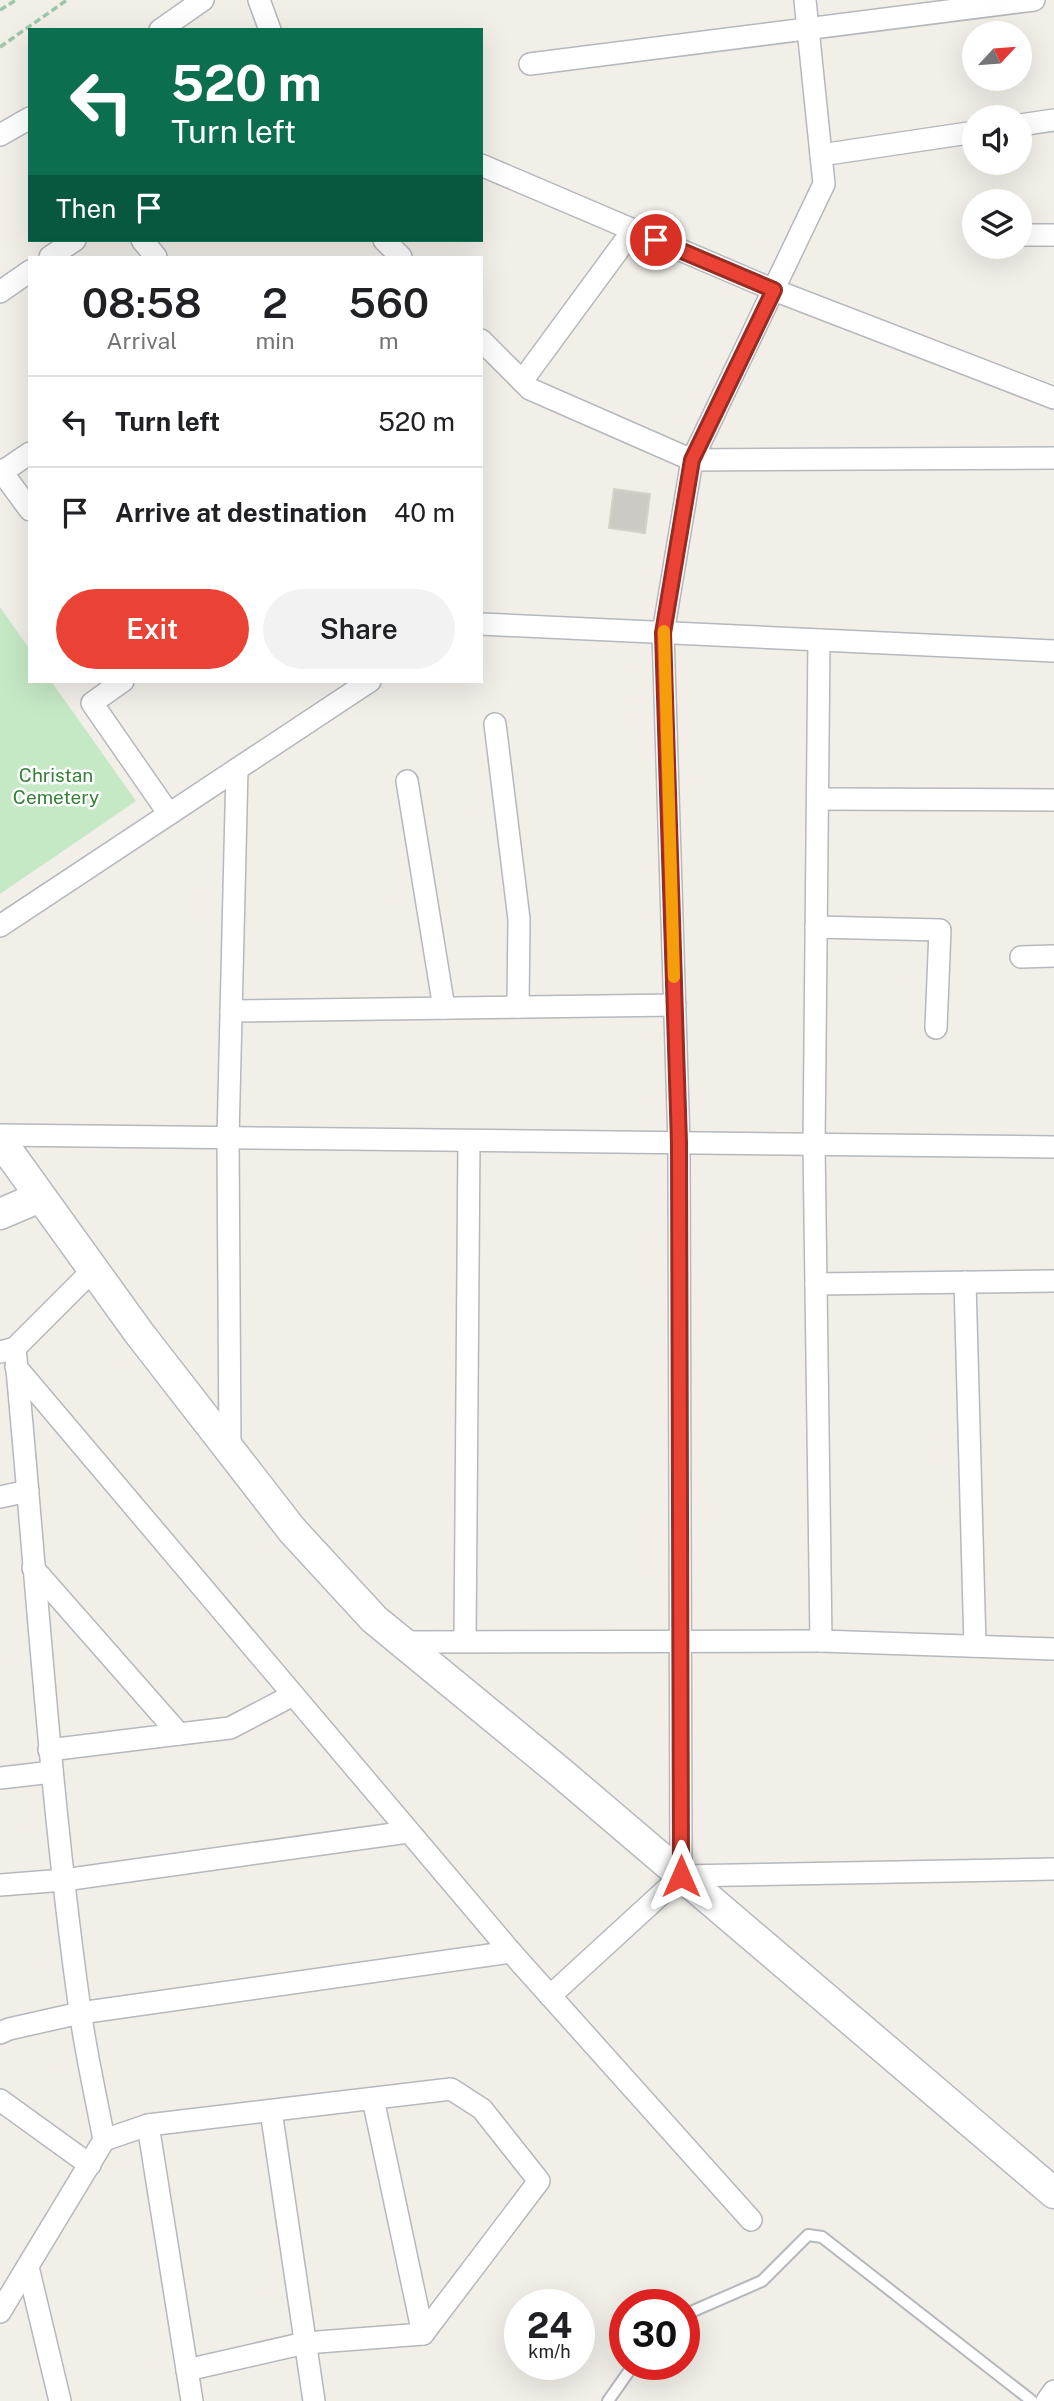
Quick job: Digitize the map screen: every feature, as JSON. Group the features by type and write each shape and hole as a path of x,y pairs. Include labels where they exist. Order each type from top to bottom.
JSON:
{"main road":[{"path":"1,1143 93,1270 292,1530 374,1619 1054,2193"},
{"path":"0,1214 40,1197"}],"street":[{"path":"163,28 202,0"},
{"path":"259,0 269,28"},
{"path":"681,1876 679,1143 663,633 692,460 824,184 805,0"},
{"path":"530,64 1034,0"},
{"path":"0,135 28,119"},
{"path":"1032,123 1054,120"},
{"path":"821,155 962,134"},
{"path":"483,166 774,290 1054,398"},
{"path":"522,381 633,230"},
{"path":"1032,235 1054,235"},
{"path":"51,256 72,242"},
{"path":"144,242 155,256"},
{"path":"386,242 400,256"},
{"path":"0,292 28,272"},
{"path":"483,342 530,389 692,460 1054,458"},
{"path":"28,454 1,471 28,507"},
{"path":"483,624 1054,651"},
{"path":"819,640 814,1145 821,1641"},
{"path":"120,683 92,703 170,814"},
{"path":"0,926 367,683"},
{"path":"495,724 519,919 518,1007"},
{"path":"230,1450 228,1138 237,769"},
{"path":"407,781 444,1008"},
{"path":"818,799 1054,800"},
{"path":"816,927 940,930 936,1028"},
{"path":"1021,957 1054,956"},
{"path":"231,1011 675,1005"},
{"path":"1,1143 228,1138 1054,1147"},
{"path":"466,1641 469,1141"},
{"path":"10,1356 93,1270"},
{"path":"816,1284 1054,1281"},
{"path":"965,1282 975,1646"},
{"path":"0,2312 104,2140 80,2013 64,1880 49,1750 28,1491 10,1356"},
{"path":"10,1356 408,1832 511,1952 751,2220"},
{"path":"0,1497 28,1491"},
{"path":"33,1568 179,1734"},
{"path":"402,1642 821,1641 1054,1648"},
{"path":"49,1750 230,1728 293,1695"},
{"path":"0,1778 52,1772"},
{"path":"0,1885 64,1880 408,1832"},
{"path":"550,1996 681,1876 1054,1869"},
{"path":"0,2033 80,2013 511,1952"},
{"path":"104,2140 148,2125 451,2089 482,2109 539,2181 423,2334 305,2343 187,2370"},
{"path":"373,2099 423,2334"},
{"path":"0,2100 90,2165"},
{"path":"271,2110 314,2401"},
{"path":"148,2125 192,2401"},
{"path":"28,2267 60,2401"},
{"path":"1046,2401 1054,2391"}],"lane":[{"path":"700,2308 762,2281 808,2235 822,2236 1032,2401"},
{"path":"608,2401 623,2380"}],"path":[{"path":"0,10 16,0"},
{"path":"0,47 66,0"}],"green space":[{"name":"Christan Cemetery","path":"0,607 28,647 28,683 52,683 136,801 0,894"}],"building":[{"path":"614,489 650,494 645,533 609,528"}],"slow traffic":[{"path":"664,631 674,977"}],"route":[{"path":"656,240 774,290 692,460 663,633 679,1143 681,1876"}]}
